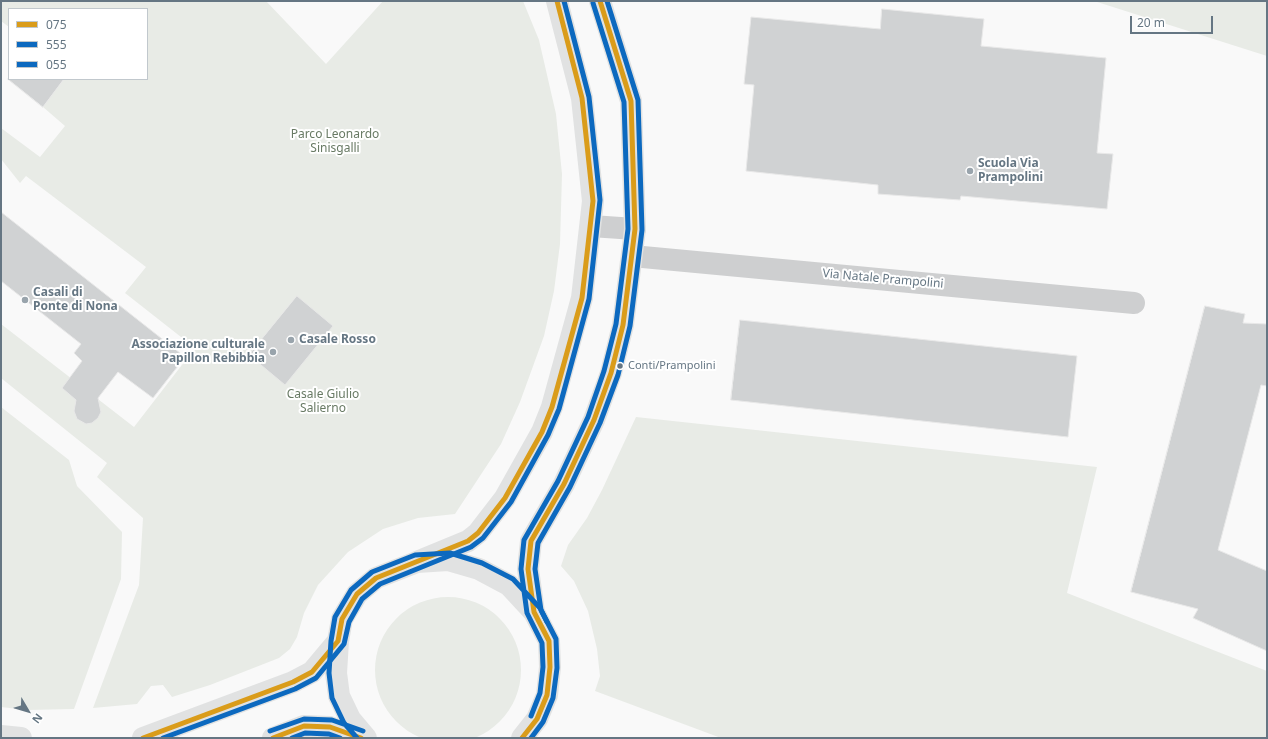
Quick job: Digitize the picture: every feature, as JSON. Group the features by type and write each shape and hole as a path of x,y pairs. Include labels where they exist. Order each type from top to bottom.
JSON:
{"street":[{"path":"366,738 350,719 339,696 336,673 338,641 342,619 357,594 376,578 468,541 478,533 505,498 531,455 552,408 582,298 593,201 582,98 557,1"},
{"path":"534,612 528,569 531,541 564,484 588,434 611,373 623,325 635,229 631,101 600,1"},
{"path":"590,226 635,229"},
{"name":"Via Natale Prampolini","path":"632,256 1134,303"},
{"path":"417,562 448,560 479,568 509,585 534,612 549,641 550,667 547,696 539,729 522,738"},
{"path":"144,738 293,682 312,672 338,641"},
{"path":"273,738 304,726 330,727 361,738"},
{"path":"1,736 21,738"}],"green space":[{"name":"Casale Giulio Salierno","path":"1,1 266,1 326,64 383,1 523,1 539,40 556,114 562,174 560,244 554,291 544,336 520,402 501,444 455,514 418,518 383,529 348,552 318,585 304,613 297,637 290,649 279,658 210,685 172,697 163,685 151,686 137,704 93,708 139,585 143,518 97,477 107,463 1,378 1,324 134,427 195,348 125,293 146,267 26,176 20,183 1,159 1,128 40,157 65,126 43,107 63,80 148,80 148,8 8,8 8,26 1,21"},
{"path":"1094,1 1267,1 1267,56"},
{"path":"1,407 69,460 77,486 122,532 121,579 74,709 27,710 1,707"},
{"path":"636,417 1097,467 1067,593 1267,671 1267,738 721,738 595,691 600,676 597,649 588,611 574,581 561,566 568,545 587,518 602,490"},
{"path":"441,597 462,598 476,602 495,613 505,623 513,635 521,663 520,684 516,698 505,717 495,727 483,735 469,740 427,740 413,735 401,727 391,717 383,705 375,677 376,656 380,642 391,623 401,613 413,605"}],"building":[{"path":"882,9 984,19 981,46 1106,58 1097,153 1113,154 1107,209 961,196 960,200 878,194 878,185 746,171 754,85 744,84 751,17 880,29"},
{"path":"9,80 63,80 43,107"},
{"path":"1,212 185,357 153,398 118,372 98,398 101,412 98,418 92,423 86,424 77,419 74,411 76,400 62,388 82,361 74,353 81,344 1,281"},
{"name":"Casale Rosso","path":"297,296 333,326 285,385 249,355"},
{"path":"1205,306 1245,314 1243,323 1267,324 1267,386 1261,385 1218,550 1267,571 1267,651 1193,618 1198,609 1131,592"},
{"path":"740,320 1077,356 1068,437 731,400"}],"transit line":[{"name":"075","path":"143,738 293,682 312,672 338,641 342,619 357,594 376,578 468,541 478,533 505,498 542,432 552,407 582,298 593,201 582,98 557,1"},
{"name":"555","path":"163,738 295,689 316,678 344,644 349,622 362,599 380,584 471,547 483,538 511,502 548,435 559,409 589,299 600,200 589,97 564,1"},
{"name":"075","path":"522,738 537,719 547,695 550,667 549,641 534,612 528,569 531,541 564,484 594,420 611,373 623,325 635,229 631,101 600,1"},
{"name":"555","path":"531,738 543,722 553,698 557,668 556,639 541,610 535,569 538,543 570,487 600,423 618,375 630,326 642,230 638,100 607,1"},
{"name":"055","path":"531,716 540,693 543,667 542,643 527,613 521,569 524,540 558,481 588,417 604,371 616,324 628,229 624,102 593,3"},
{"name":"055","path":"357,738 344,723 332,698 329,673 331,641 335,617 351,590 372,572 415,555 450,553 482,563 513,579 540,608 547,622"},
{"name":"055","path":"270,731 304,719 332,720 363,731"},
{"name":"075","path":"273,738 304,726 330,727 361,738"},
{"name":"555","path":"292,738 305,733 329,734 340,738"}],"place":[{"name":"Scuola Via Prampolini","path":"970,171"},
{"name":"Casali di Ponte di Nona","path":"25,300"},
{"name":"Casale Rosso","path":"291,340"},
{"name":"Associazione culturale Papillon Rebibbia","path":"273,352"},
{"name":"Conti/Prampolini","path":"620,366"}],"park label":[{"name":"Parco Leonardo Sinisgalli","path":"335,142"}]}
